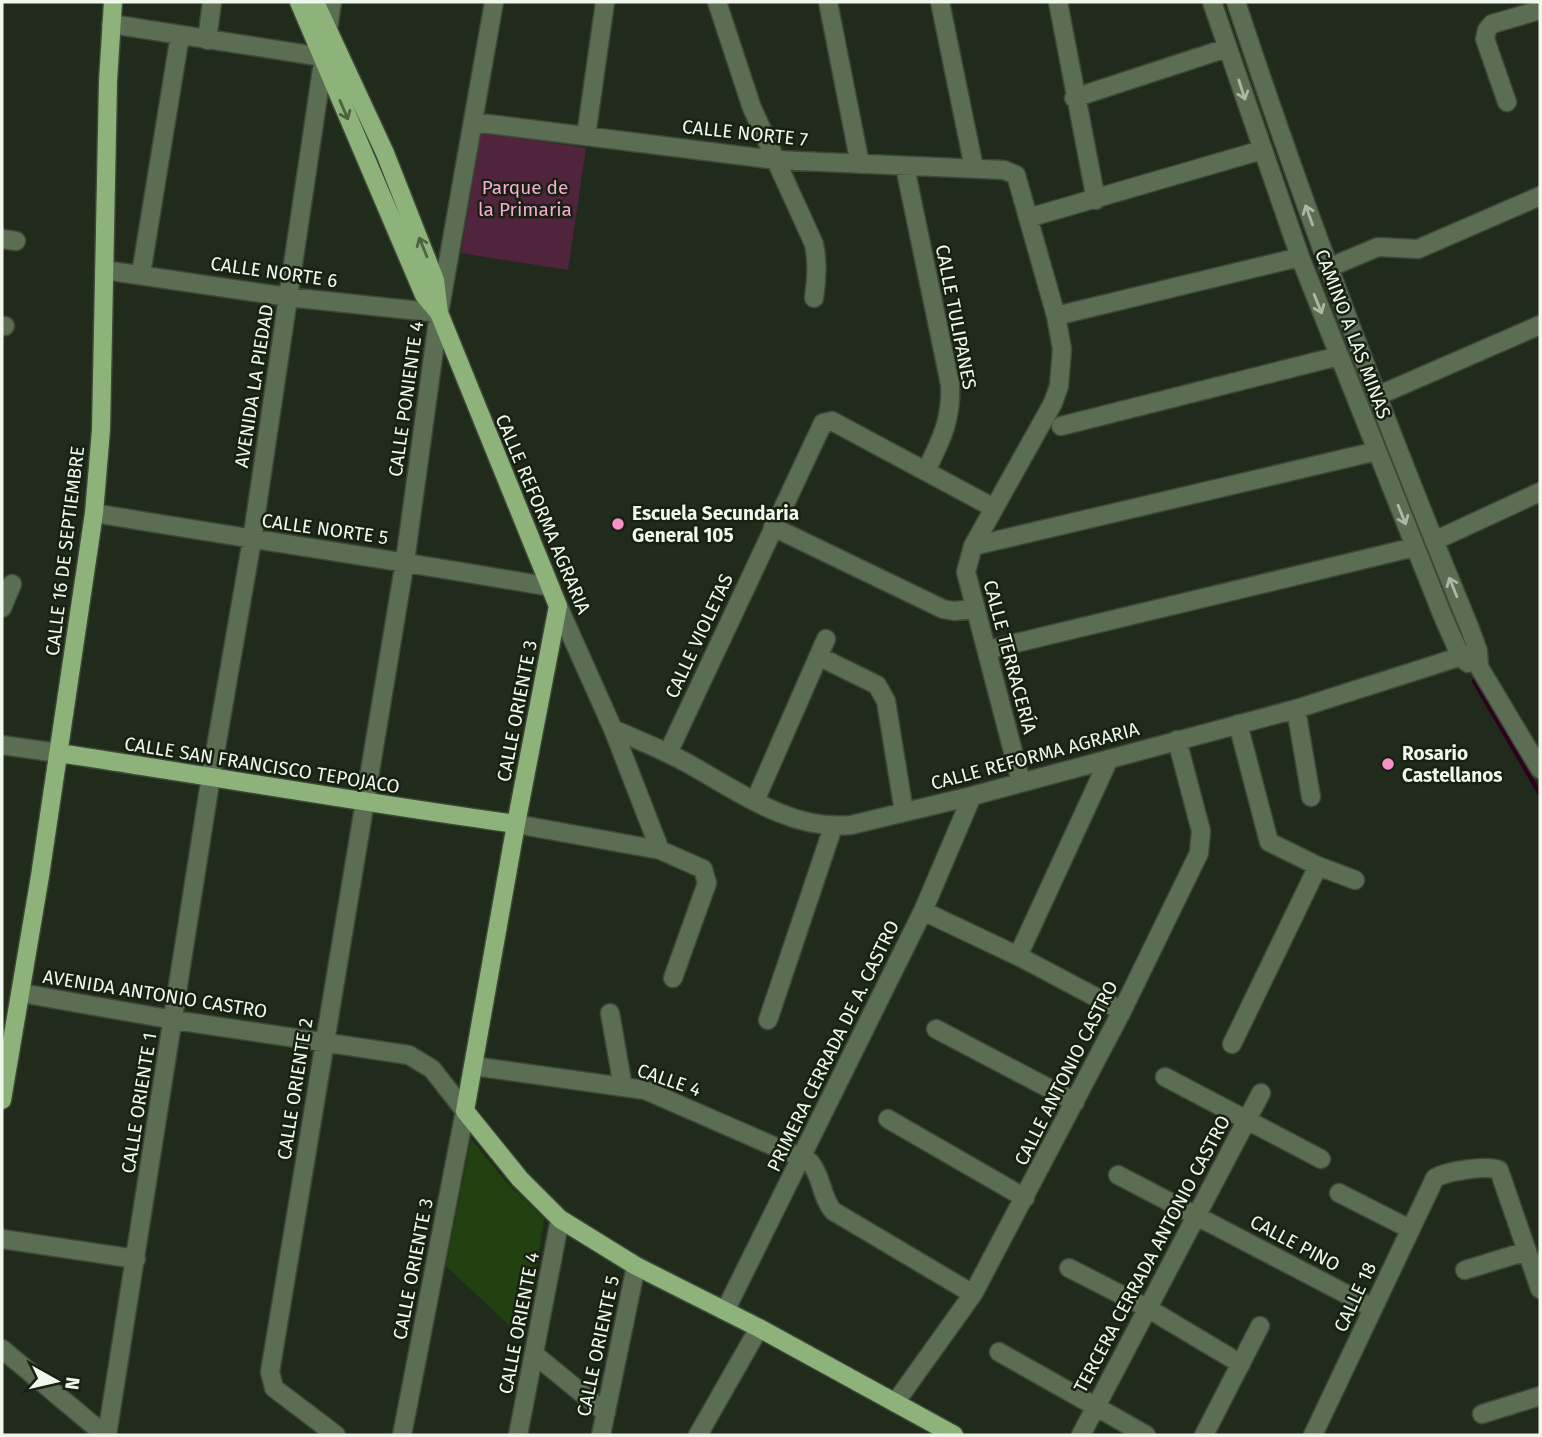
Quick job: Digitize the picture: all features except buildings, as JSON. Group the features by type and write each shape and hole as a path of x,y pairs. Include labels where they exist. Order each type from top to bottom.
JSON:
{"main road":[{"name":"CALLE 16 DE SEPTIEMBRE","path":"2,1100 21,993 94,513 100,430 113,2"},
{"name":"CALLE REFORMA AGRARIA","path":"299,2 424,295 439,313"},
{"name":"CALLE REFORMA AGRARIA","path":"315,2 385,153 436,280 439,313 558,607"},
{"name":"CALLE ORIENTE 3","path":"465,1111 558,607"},
{"name":"CALLE SAN FRANCISCO TEPOJACO","path":"58,754 211,776 365,804 516,824"},
{"path":"465,1111 520,1179 560,1219 636,1266 759,1328 951,1434"}],"street":[{"path":"207,40 212,2"},
{"name":"AVENIDA LA PIEDAD","path":"211,776 252,540 332,2"},
{"name":"CALLE PONIENTE 4","path":"365,804 405,561 439,313 494,2"},
{"path":"586,135 605,2"},
{"path":"717,2 752,107 814,244 818,275 814,298"},
{"path":"828,2 860,164"},
{"path":"940,2 974,168"},
{"path":"1058,2 1074,98 1096,200"},
{"name":"CAMINO A LAS MINAS","path":"1212,2 1300,257 1377,452 1453,641 1473,658"},
{"name":"CAMINO A LAS MINAS","path":"1236,2 1328,268 1434,541 1473,658 1540,769"},
{"path":"1507,102 1485,35 1492,24 1537,12"},
{"path":"111,24 323,58"},
{"path":"141,274 180,35"},
{"path":"1074,98 1227,48"},
{"name":"CALLE NORTE 7","path":"473,122 776,160 1013,172"},
{"path":"1028,218 1262,150"},
{"name":"CALLE TULIPANES","path":"905,167 950,384 948,422 926,471"},
{"name":"CALLE TERRACERÍA","path":"1013,172 1018,178 1056,316 1062,349 1059,386 1053,403 973,545 966,572 1021,782"},
{"path":"1328,268 1378,247 1418,249 1540,196"},
{"path":"1056,316 1300,257"},
{"name":"CALLE NORTE 6","path":"104,270 289,297 439,313"},
{"path":"1377,396 1540,325"},
{"path":"1061,426 1339,356"},
{"name":"CALLE VIOLETAS","path":"668,753 823,423 832,421 926,471"},
{"path":"973,545 1377,452"},
{"path":"926,471 995,508"},
{"path":"1434,541 1540,493"},
{"name":"CALLE NORTE 5","path":"94,513 252,540 405,561 550,587"},
{"path":"774,527 943,609 974,609"},
{"path":"987,650 1415,547"},
{"path":"2,608 12,584"},
{"name":"CALLE REFORMA AGRARIA","path":"558,607 613,729 660,850"},
{"path":"755,801 827,639"},
{"path":"820,657 877,685 883,692 904,812"},
{"name":"CALLE REFORMA AGRARIA","path":"613,729 668,753 755,801 793,818 817,826 833,827 972,796 1109,760 1473,658"},
{"path":"1296,709 1311,797"},
{"path":"1238,724 1269,842 1318,866 1356,880"},
{"name":"CALLE ANTONIO CASTRO","path":"895,1403 973,1294 1122,1011 1199,853 1201,831 1177,740"},
{"name":"CALLE SAN FRANCISCO TEPOJACO","path":"2,745 58,754"},
{"path":"1018,956 1109,760"},
{"name":"CALLE ORIENTE 1","path":"106,1435 211,776"},
{"name":"PRIMERA CERRADA DE A. CASTRO","path":"725,1311 923,911 972,796"},
{"name":"CALLE ORIENTE 2","path":"335,1435 280,1392 271,1382 270,1372 365,804"},
{"path":"516,824 660,850 703,869 707,883 673,978"},
{"path":"768,1020 833,827"},
{"path":"1232,1044 1318,866"},
{"path":"923,911 1018,956 1122,1011"},
{"name":"AVENIDA ANTONIO CASTRO","path":"21,993 174,1020 409,1055 432,1069 465,1111"},
{"path":"611,1013 623,1087"},
{"path":"936,1029 1075,1102"},
{"name":"CALLE 4","path":"473,1066 645,1090 801,1159"},
{"path":"1165,1077 1321,1159"},
{"name":"TERCERA CERRADA ANTONIO CASTRO","path":"1081,1435 1261,1093"},
{"name":"CALLE ORIENTE 3","path":"402,1435 465,1111"},
{"path":"888,1119 1025,1198"},
{"path":"801,1159 810,1162 815,1168 833,1211 973,1294"},
{"name":"CALLE 18","path":"1314,1435 1435,1178 1468,1170 1499,1170 1528,1251"},
{"name":"CALLE PINO","path":"1118,1175 1373,1308"},
{"path":"1339,1193 1410,1229"},
{"name":"CALLE ORIENTE 4","path":"518,1435 560,1219"},
{"path":"2,1239 136,1259"},
{"path":"1465,1270 1528,1251 1540,1289"},
{"name":"CALLE ORIENTE 5","path":"601,1435 636,1266"},
{"path":"1069,1268 1149,1309 1241,1364"},
{"path":"1204,1435 1260,1326"},
{"path":"698,1435 759,1328"},
{"path":"2,1349 106,1435"},
{"path":"999,1352 1146,1435"},
{"path":"534,1354 606,1413"},
{"path":"1482,1414 1540,1396"}],"green space":[{"name":"Parque de la Primaria","path":"481,132 586,148 568,270 461,253"}],"waterway":[{"path":"1474,681 1540,794"}],"place":[{"name":"Escuela Secundaria General 105","path":"618,524"},
{"name":"Rosario Castellanos","path":"1388,764"}]}
